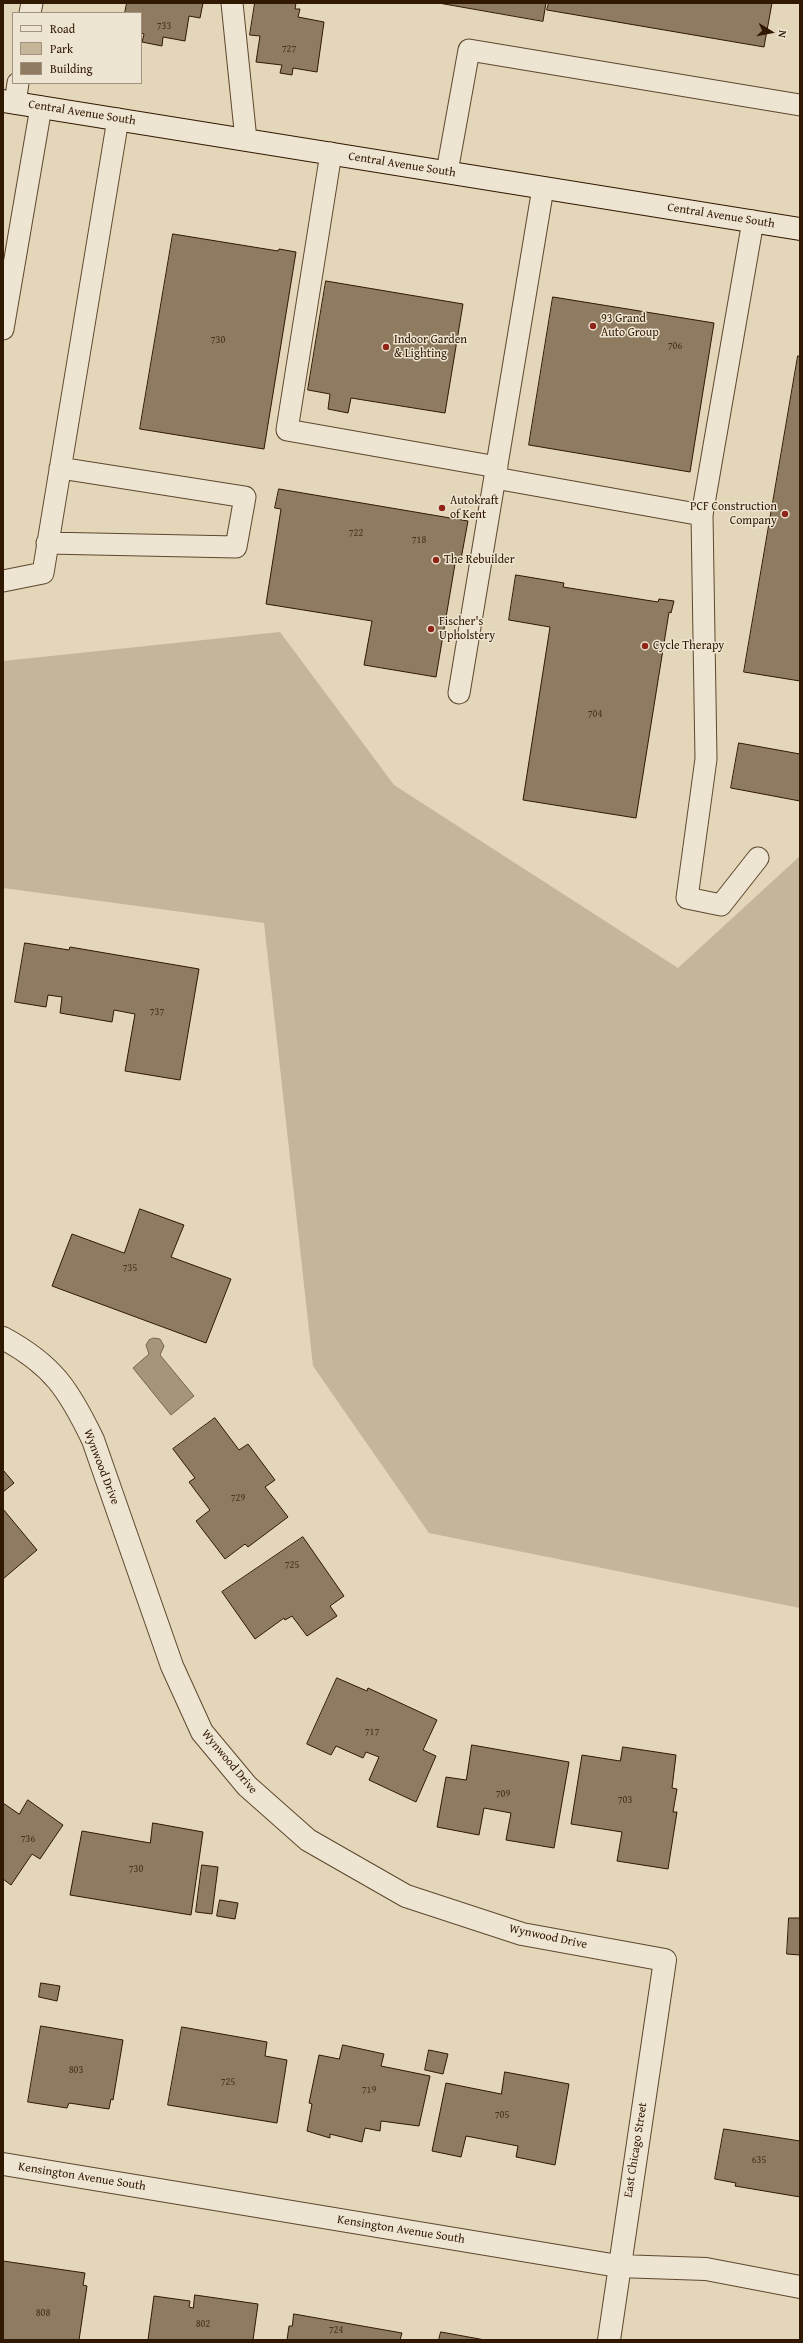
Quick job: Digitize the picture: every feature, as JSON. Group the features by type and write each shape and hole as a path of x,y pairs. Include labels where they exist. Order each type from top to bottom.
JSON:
{"street":[{"name":"Central Avenue South","path":"12,95 41,107 800,229"},
{"name":"Wynwood Drive","path":"3,1338 22,1348 53,1372 76,1406 93,1440 172,1666 202,1732 247,1786 308,1840 406,1896 522,1934 665,1960"},
{"name":"East Chicago Street","path":"609,2340 618,2266 665,1960"},
{"name":"Kensington Avenue South","path":"3,2164 618,2266 706,2269 800,2287"}],"lane":[{"path":"232,3 246,140"},
{"path":"447,172 469,50 800,105"},
{"path":"3,329 41,107"},
{"path":"3,581 43,573 118,119"},
{"path":"330,153 287,430 702,514"},
{"path":"459,693 543,188"},
{"path":"753,221 702,514 706,759 687,898 721,905 758,858"},
{"path":"47,543 236,547 244,497 60,468"}],"green space":[{"path":"280,632 394,785 678,968 800,856 800,1608 429,1533 313,1366 264,923 3,888 3,661"}],"shaded area":[{"path":"154,1338 160,1339 164,1346 160,1355 194,1396 171,1415 133,1368 149,1354 146,1345 149,1340"}],"building":[{"path":"127,3 203,3 200,18 189,16 185,41 163,37 162,46 142,42 144,34 142,33 142,12 125,12"},
{"path":"255,3 296,3 295,9 300,9 298,17 324,22 317,72 293,68 292,75 280,73 282,65 256,62 260,36 250,35"},
{"path":"439,3 546,3 543,21"},
{"path":"549,3 772,3 764,47 547,10"},
{"path":"173,234 278,251 279,249 296,252 264,449 140,429"},
{"name":"Indoor Garden & Lighting","path":"326,281 463,304 445,413 351,398 348,413 328,409 330,394 308,390"},
{"path":"553,297 714,323 690,472 529,445"},
{"name":"PCF Construction Company","path":"798,356 800,357 800,681 744,672"},
{"path":"279,489 468,521 461,559 456,558 436,677 364,665 372,621 266,604 281,509 275,508"},
{"path":"516,575 564,583 563,587 658,602 659,599 674,601 671,613 669,612 636,818 523,800 550,627 509,620"},
{"path":"739,743 800,754 800,801 731,788"},
{"path":"25,943 69,950 70,947 199,969 180,1080 125,1071 135,1014 114,1010 112,1022 60,1013 62,997 48,995 46,1007 15,1002"},
{"path":"140,1209 184,1225 171,1257 231,1279 206,1343 52,1286 72,1234 124,1253"},
{"path":"215,1418 239,1450 248,1444 275,1480 265,1487 288,1517 248,1547 245,1544 225,1559 196,1521 210,1510 189,1482 195,1478 173,1449"},
{"path":"3,1470 14,1483 3,1492"},
{"path":"3,1509 37,1550 3,1579"},
{"path":"303,1537 344,1596 330,1606 337,1616 307,1636 292,1616 285,1620 284,1618 255,1639 222,1592"},
{"path":"337,1678 367,1691 368,1688 437,1720 423,1750 436,1756 416,1802 369,1780 379,1757 366,1752 363,1758 336,1746 331,1755 307,1744"},
{"path":"472,1745 569,1762 554,1848 506,1840 511,1813 484,1808 479,1835 437,1827 446,1777 466,1780"},
{"path":"623,1747 676,1755 672,1788 677,1789 673,1812 677,1812 668,1869 617,1861 622,1832 571,1824 582,1755 620,1761"},
{"path":"28,1800 63,1825 40,1859 32,1854 11,1885 3,1879 3,1803 19,1814"},
{"path":"153,1823 203,1832 191,1915 70,1895 82,1831 150,1843"},
{"path":"202,1865 218,1867 212,1914 196,1912"},
{"path":"220,1900 238,1903 235,1919 217,1916"},
{"path":"789,1918 800,1918 800,1955 787,1954"},
{"path":"41,1983 60,1986 57,2001 39,1997"},
{"path":"41,2026 123,2040 113,2100 111,2099 109,2109 69,2103 67,2108 28,2102"},
{"path":"182,2027 267,2042 265,2056 287,2060 277,2123 168,2105"},
{"path":"343,2045 384,2054 381,2066 430,2076 419,2126 381,2121 380,2131 365,2128 362,2142 330,2134 330,2138 307,2131 312,2104 309,2103 319,2055 339,2059"},
{"path":"429,2050 448,2054 443,2074 425,2070"},
{"path":"505,2072 569,2084 555,2165 516,2157 518,2146 466,2136 461,2157 432,2151 446,2083 501,2094"},
{"path":"724,2129 800,2141 800,2197 735,2186 736,2183 715,2179"},
{"path":"3,2261 85,2273 83,2285 87,2286 79,2340 3,2340"},
{"path":"195,2295 258,2304 253,2340 148,2340 154,2296 190,2301 189,2307 193,2308"},
{"path":"294,2314 402,2333 400,2340 287,2340 289,2326 292,2326"},
{"path":"441,2332 485,2340 439,2340"}],"place":[{"name":"93 Grand Auto Group","path":"593,326"},
{"name":"Indoor Garden & Lighting","path":"386,347"},
{"name":"Autokraft of Kent","path":"442,508"},
{"name":"PCF Construction Company","path":"785,514"},
{"name":"The Rebuilder","path":"436,560"},
{"name":"Fischer's Upholstery","path":"431,629"},
{"name":"Cycle Therapy","path":"645,646"}]}
